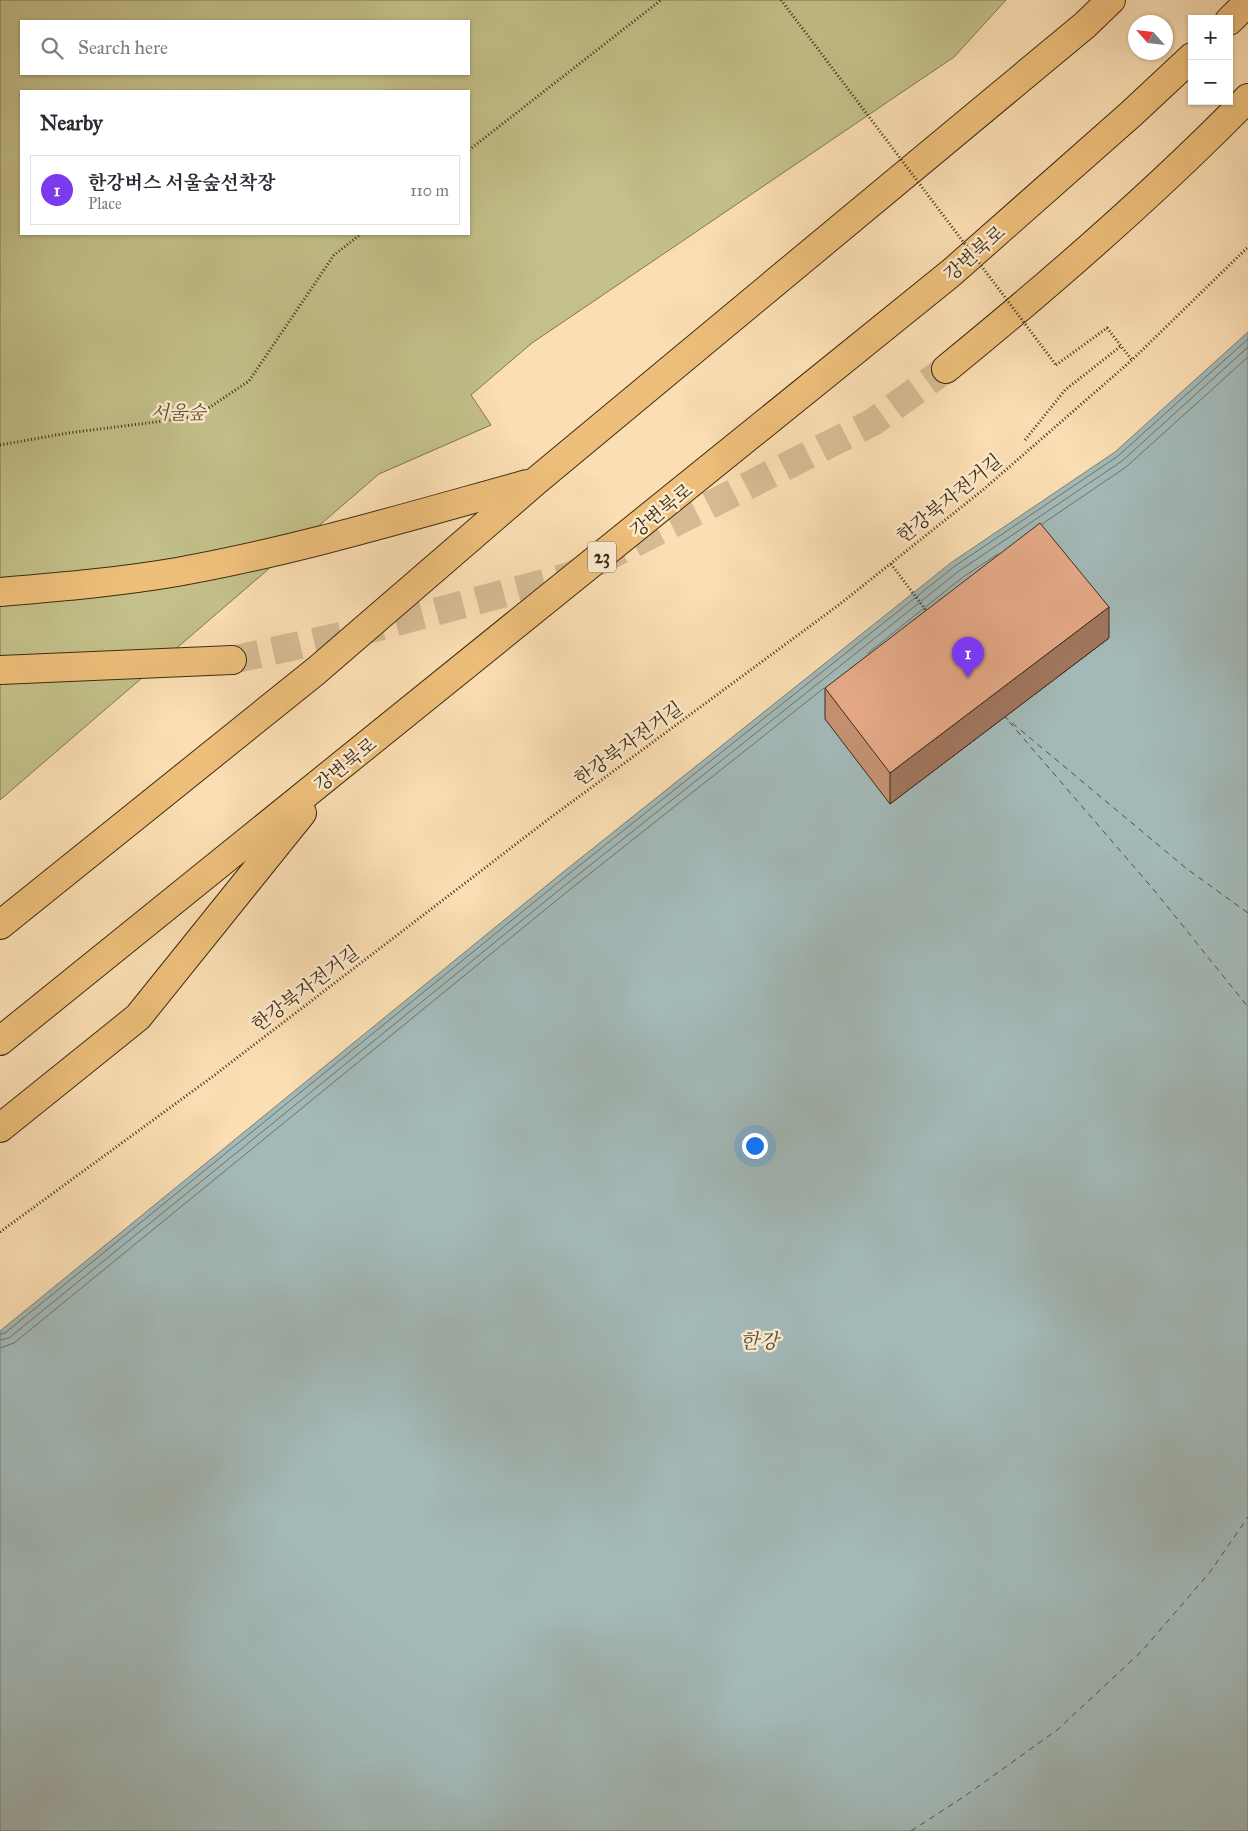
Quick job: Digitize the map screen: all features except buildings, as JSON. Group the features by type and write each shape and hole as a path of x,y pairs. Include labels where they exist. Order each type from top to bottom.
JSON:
{"highway":[{"path":"1085,26 1101,0"},
{"path":"0,925 316,671 536,481 1085,26 1110,0"},
{"path":"1233,17 1248,2"},
{"name":"강변북로","path":"0,1041 951,273 1131,114 1189,60"},
{"path":"946,369 1076,259 1215,132 1248,98"},
{"path":"0,592 66,587 176,572 256,556 536,481"},
{"path":"0,670 232,660"},
{"path":"0,1128 138,1017 333,774"}],"path":[{"path":"470,149 661,0"},
{"path":"781,0 1056,364 1107,328 1132,360"},
{"path":"0,445 68,433 195,417 249,381 334,255 360,235"},
{"name":"한강북자전거길","path":"0,1232 212,1077 550,818 840,604 891,564 984,489 1132,360 1248,247"},
{"path":"1025,440 1065,390 1121,346"},
{"path":"891,564 930,616"}],"green space":[{"name":"서울숲","path":"0,0 1006,0 954,57 532,343 471,395 491,425 379,474 0,800"}],"water":[{"name":"한강","path":"1248,332 1248,1831 0,1831 0,1331 557,877 952,562 1115,452"}],"ferry route":[{"path":"1248,913 1187,869 1005,717 1154,890 1248,1007"},
{"path":"911,1831 965,1796 1057,1730 1142,1651 1210,1572 1248,1517"}],"tunnel":[{"path":"232,660 359,632 570,576 873,422 946,369"}],"place":[{"name":"한강버스 서울숲선착장","path":"968,678"}]}
